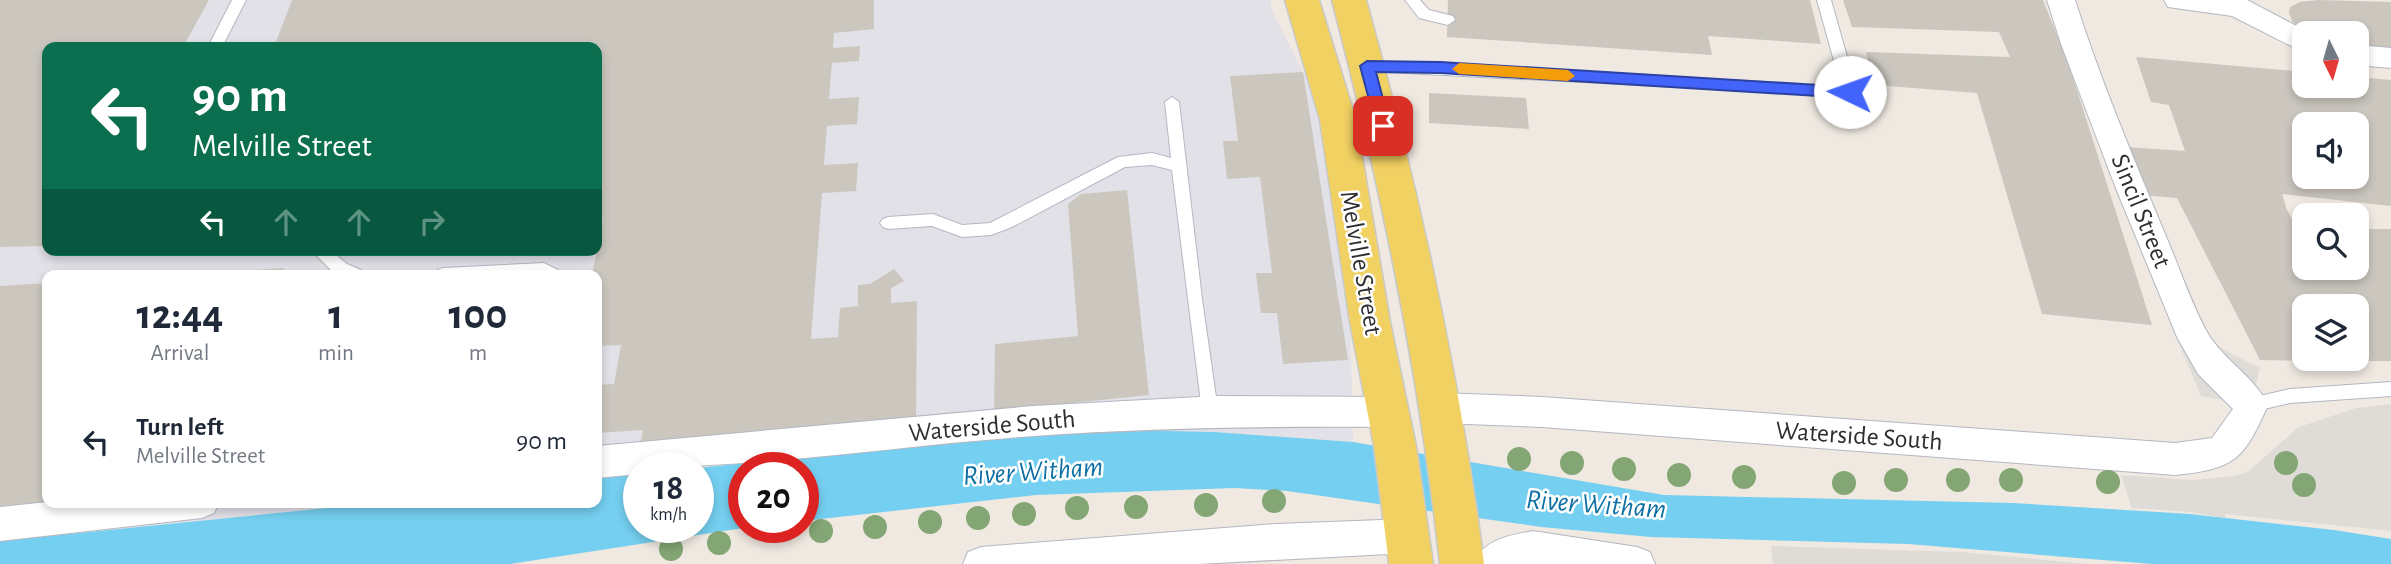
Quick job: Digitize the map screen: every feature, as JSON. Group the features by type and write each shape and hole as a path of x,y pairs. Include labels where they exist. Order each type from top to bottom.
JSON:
{"main road":[{"name":"Melville Street","path":"1302,0 1338,120 1370,322 1392,429 1408,538"},
{"name":"Melville Street","path":"1349,0 1393,162 1435,366 1462,564"}],"street":[{"name":"Sincil Street","path":"2061,0 2125,173 2193,337 2210,364 2250,405"},
{"path":"2178,0 2240,3 2292,35"},
{"path":"2370,56 2391,58"},
{"name":"Waterside South","path":"1443,427 1542,412 2175,459 2214,456 2232,443 2250,405"},
{"name":"Waterside South","path":"602,462 1033,421 1210,411 1392,429"},
{"path":"0,524 147,508"},
{"path":"981,564 1034,562 1276,541 1408,538"},
{"path":"1491,564 1506,553 1533,548 1637,564"}],"lane":[{"path":"218,42 239,0"},
{"path":"1412,0 1423,14 1448,20"},
{"path":"1367,66 1850,92 1824,0"},
{"path":"1172,103 1194,299 1210,411"},
{"path":"888,223 933,220 962,231 991,229 1123,161 1152,159 1179,166"},
{"path":"326,256 343,270"},
{"path":"2250,405 2290,396 2391,388"}],"shaded area":[{"path":"0,0 1271,0 1271,9 1326,116 1349,266 1353,442 1215,432 1028,433 819,455 819,452 728,452 728,465 714,466 714,452 623,452 623,476 602,478 602,270 42,270 42,508 327,508 0,541"},
{"path":"2168,317 2185,317 2224,350 2260,368 2251,405 2201,396"},
{"path":"2391,404 2391,531 2225,514 2225,518 2190,512 2132,508 2121,475 2193,480 2246,473 2299,427 2356,408"},
{"path":"1771,546 1961,552 2089,564 1773,564"}],"water":[{"name":"River Witham","path":"1119,430 1215,432 1353,442 1664,495 2013,503 2190,514 2334,530 2391,539 2391,564 2152,564 1908,544 1651,537 1541,527 1287,491 1235,488 1036,495 819,519 819,455 1028,433"},
{"path":"728,465 728,530 714,533 714,466"},
{"path":"623,476 623,543 646,543 510,564 0,564 0,541 327,508 602,508 602,478"}],"building":[{"path":"0,0 209,0 186,42 42,42 42,246 0,247"},
{"path":"292,0 874,0 874,29 834,33 833,48 860,46 859,61 832,63 829,99 859,97 857,124 827,126 824,165 858,163 856,191 822,193 811,339 838,337 840,308 858,306 858,285 870,284 894,269 904,281 891,288 891,303 917,301 916,422 639,450 643,430 602,433 602,385 614,384 621,345 602,346 602,270 593,270 596,256 602,256 602,42 276,42"},
{"path":"1448,0 1810,0 1821,44 1708,36 1712,55 1447,37"},
{"path":"1843,0 2043,0 2068,62 2152,325 2042,314 1977,93 1875,85 1866,52 2010,57 1999,32 1852,27"},
{"path":"2300,2 2391,2 2391,50 2370,48 2370,21 2292,21 2290,7"},
{"path":"2136,57 2292,71 2292,98 2370,98 2370,78 2391,80 2391,206 2282,194 2292,219 2292,280 2369,280 2369,229 2391,229 2391,361 2369,361 2369,294 2292,294 2292,361 2260,360 2177,198 2141,195 2126,147 2185,151 2169,105 2151,102"},
{"path":"1303,72 1348,360 1283,364 1277,313 1261,313 1256,273 1272,273 1260,177 1227,179 1223,141 1238,141 1230,76"},
{"path":"1429,93 1526,98 1529,129 1429,123"},
{"path":"1127,190 1149,395 994,411 995,344 1078,336 1068,204 1081,194"},
{"path":"42,283 42,503 0,514 0,286"}],"slow traffic":[{"path":"1459,69 1568,76"}],"route":[{"path":"1383,126 1367,66 1850,92"}]}
